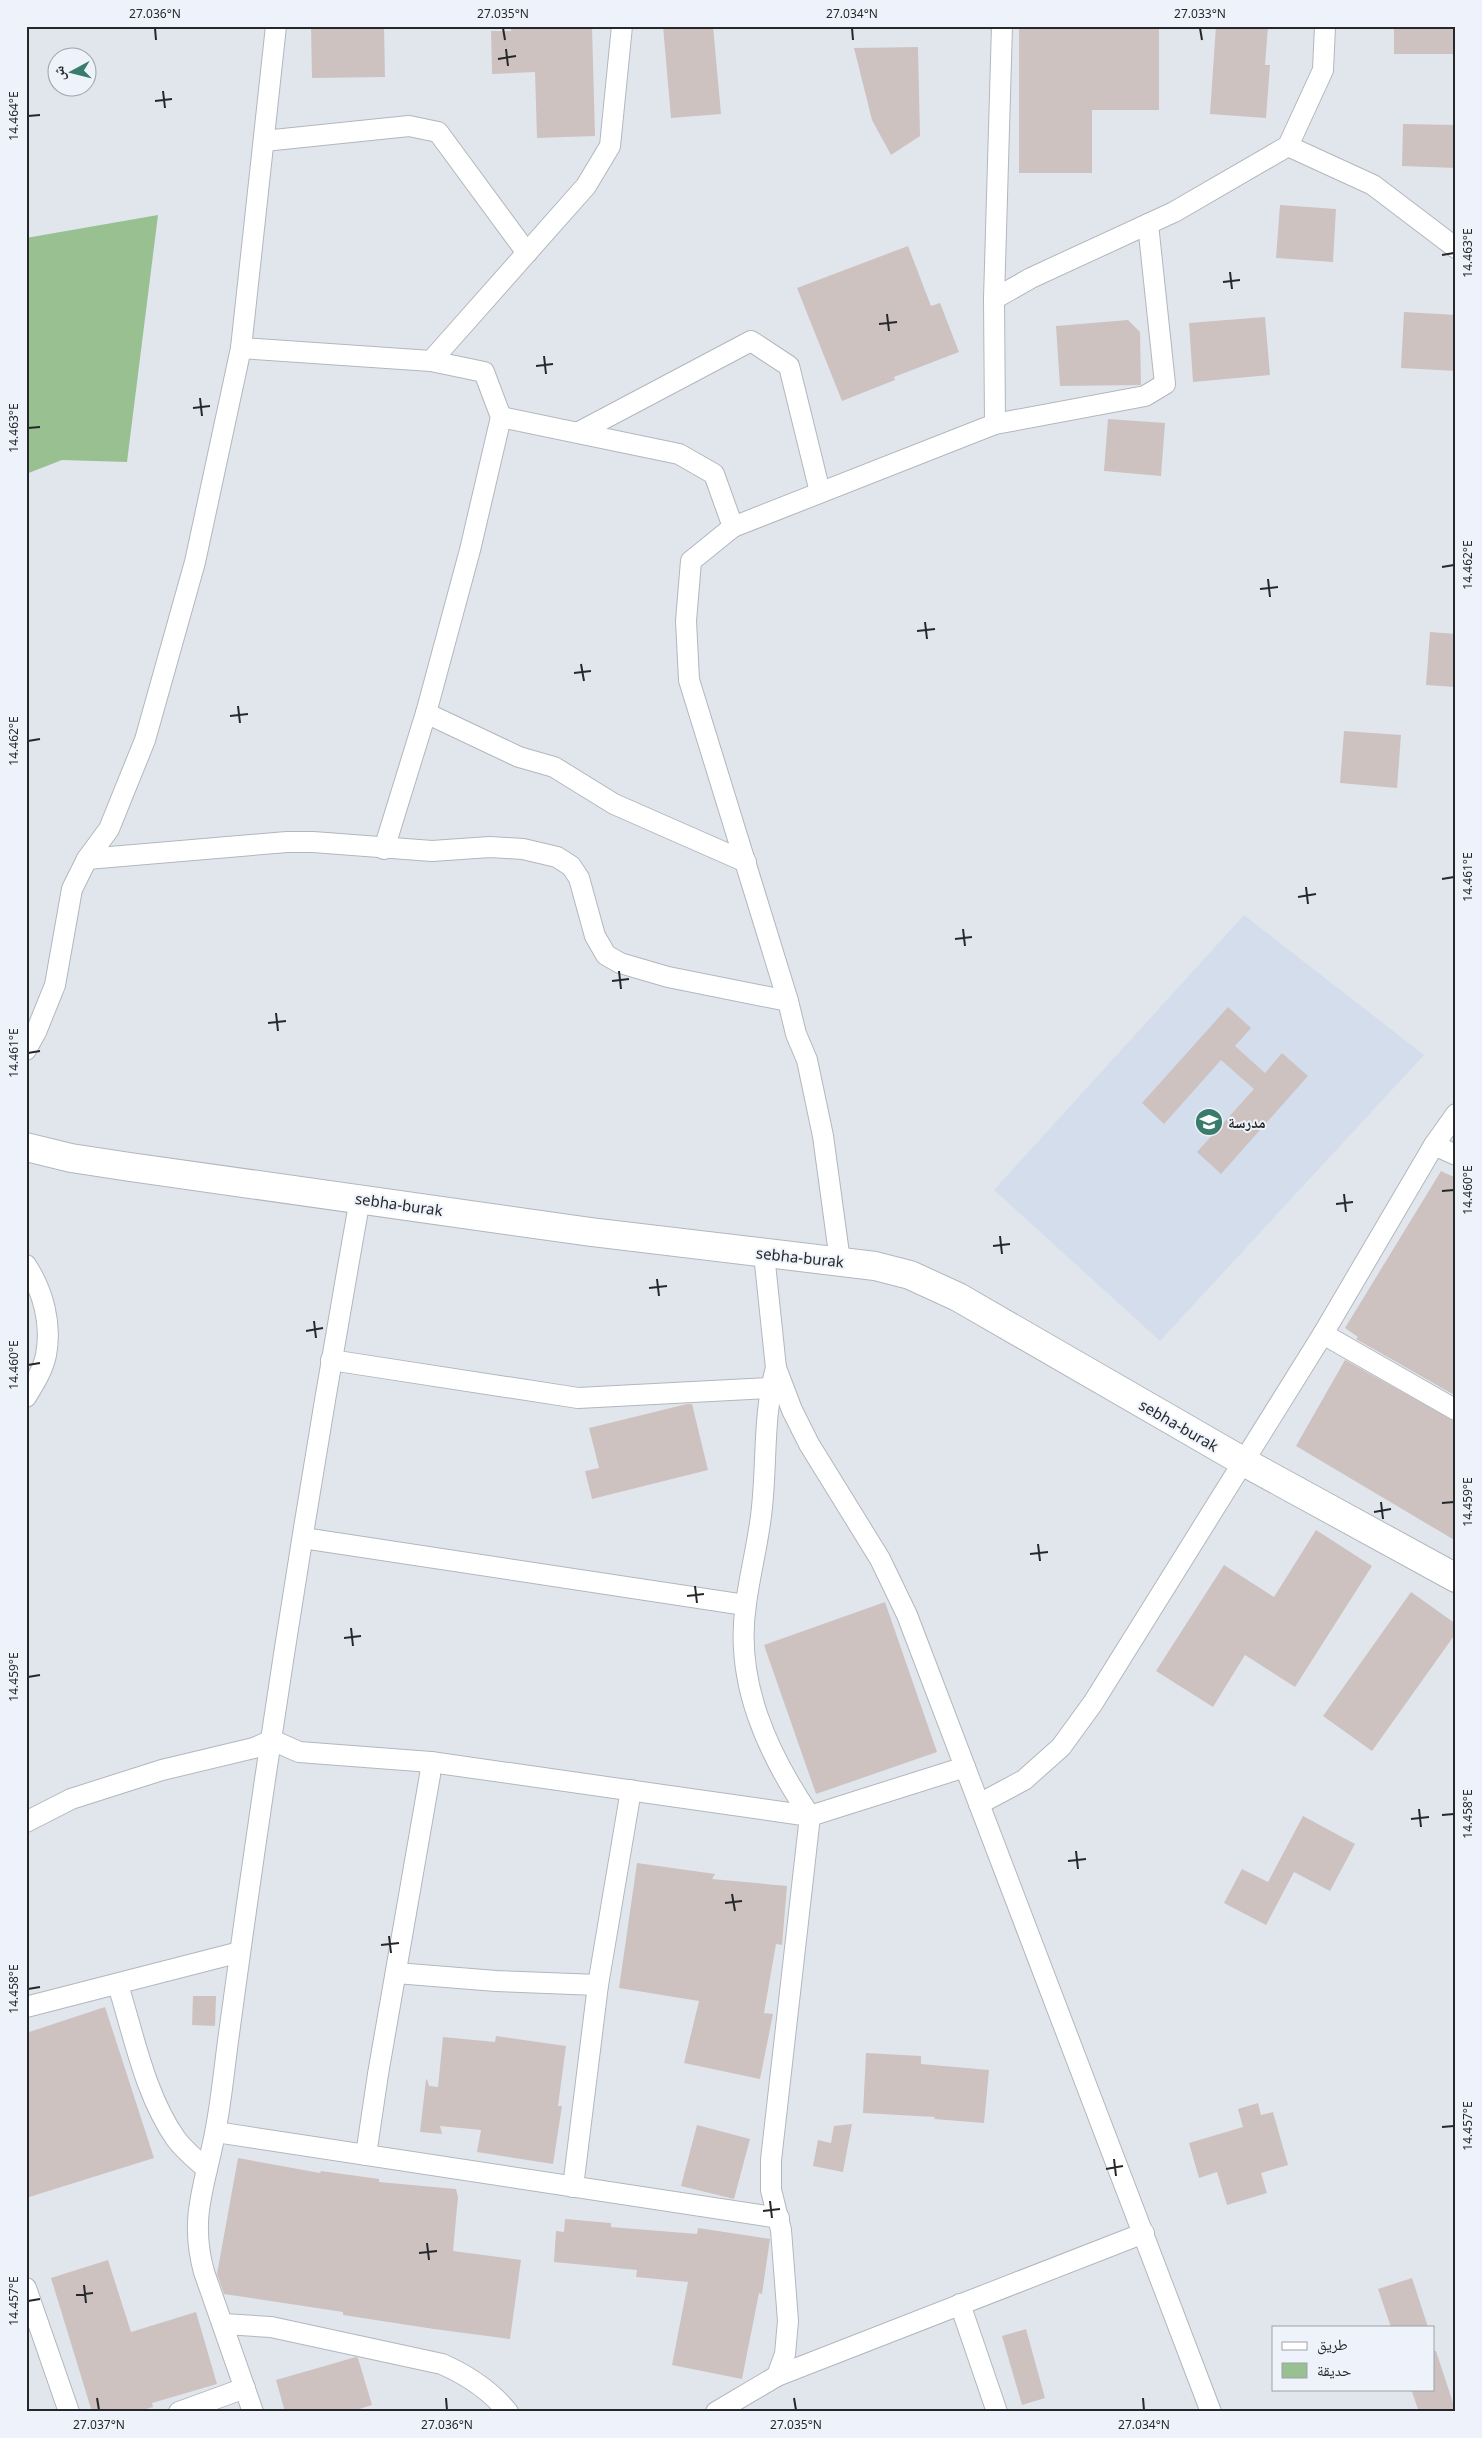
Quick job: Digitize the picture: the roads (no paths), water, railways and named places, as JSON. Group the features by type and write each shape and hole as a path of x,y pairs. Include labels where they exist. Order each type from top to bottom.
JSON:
{"main road":[{"name":"sebha-burak","path":"26,1147 71,1158 764,1254 840,1261 901,1272 958,1297 1244,1462 1456,1578"},
{"name":"sebha-burak","path":"26,1167 71,1158"}],"street":[{"path":"26,1050 36,1032 55,985 72,889 87,859 109,829 145,740 195,562 241,348 264,141 270,65 276,26"},
{"path":"431,362 586,186 610,146 622,26"},
{"path":"994,424 994,299 1002,26"},
{"path":"994,299 1031,278 1174,212 1288,146 1323,70 1325,26"},
{"path":"264,141 410,126 438,132 527,253"},
{"path":"1288,146 1373,185 1456,248"},
{"path":"840,1261 823,1136 807,1060 796,1034 788,1001 746,862 689,680 686,621 691,561 733,527 994,424 1145,396 1165,384 1148,224"},
{"path":"580,432 750,341 788,366 820,492"},
{"path":"241,348 431,362 484,372 501,416 470,550 426,713 384,848"},
{"path":"501,416 679,454 714,474 733,527"},
{"path":"426,713 519,757 554,767 614,804 746,862"},
{"path":"87,859 287,842 313,842 432,851 490,847 523,849 557,856 571,866 580,878 595,936 606,955 620,963 668,976 788,1001"},
{"path":"979,1804 1024,1780 1061,1748 1093,1703 1323,1334 1434,1145 1456,1114"},
{"path":"1434,1145 1456,1155"},
{"path":"253,2412 224,2324 204,2272 197,2235 199,2198 216,2132 240,1952 303,1538 331,1360 360,1199"},
{"path":"764,1254 776,1368 800,1429 880,1559 910,1624 1211,2412"},
{"path":"26,1265 38,1284 44,1305 47,1330 46,1355 40,1372 26,1397"},
{"path":"1323,1334 1456,1410"},
{"path":"331,1360 578,1398 770,1388"},
{"path":"776,1368 770,1388 762,1505 745,1605 743,1651 746,1678 772,1754 788,1784 810,1816 771,2160 771,2190 779,2218 788,2321 785,2354 777,2376"},
{"path":"303,1538 745,1605"},
{"path":"30,1817 71,1799 132,1779 254,1748 272,1740 298,1752 430,1762 810,1816 965,1767"},
{"path":"366,2155 430,1775 430,1762"},
{"path":"573,2187 598,1985 630,1790"},
{"path":"26,2007 118,1985 240,1952"},
{"path":"396,1973 496,1981 598,1985"},
{"path":"118,1985 147,2078 163,2118 177,2141 207,2169"},
{"path":"216,2132 779,2218"},
{"path":"716,2412 777,2376 1144,2233"},
{"path":"26,2288 69,2412"},
{"path":"960,2304 997,2412"},
{"path":"224,2324 280,2328 442,2364 461,2372 491,2393 508,2412"},
{"path":"179,2412 245,2388"}],"place":[{"name":"مدرسة","path":"1209,1122"}]}
